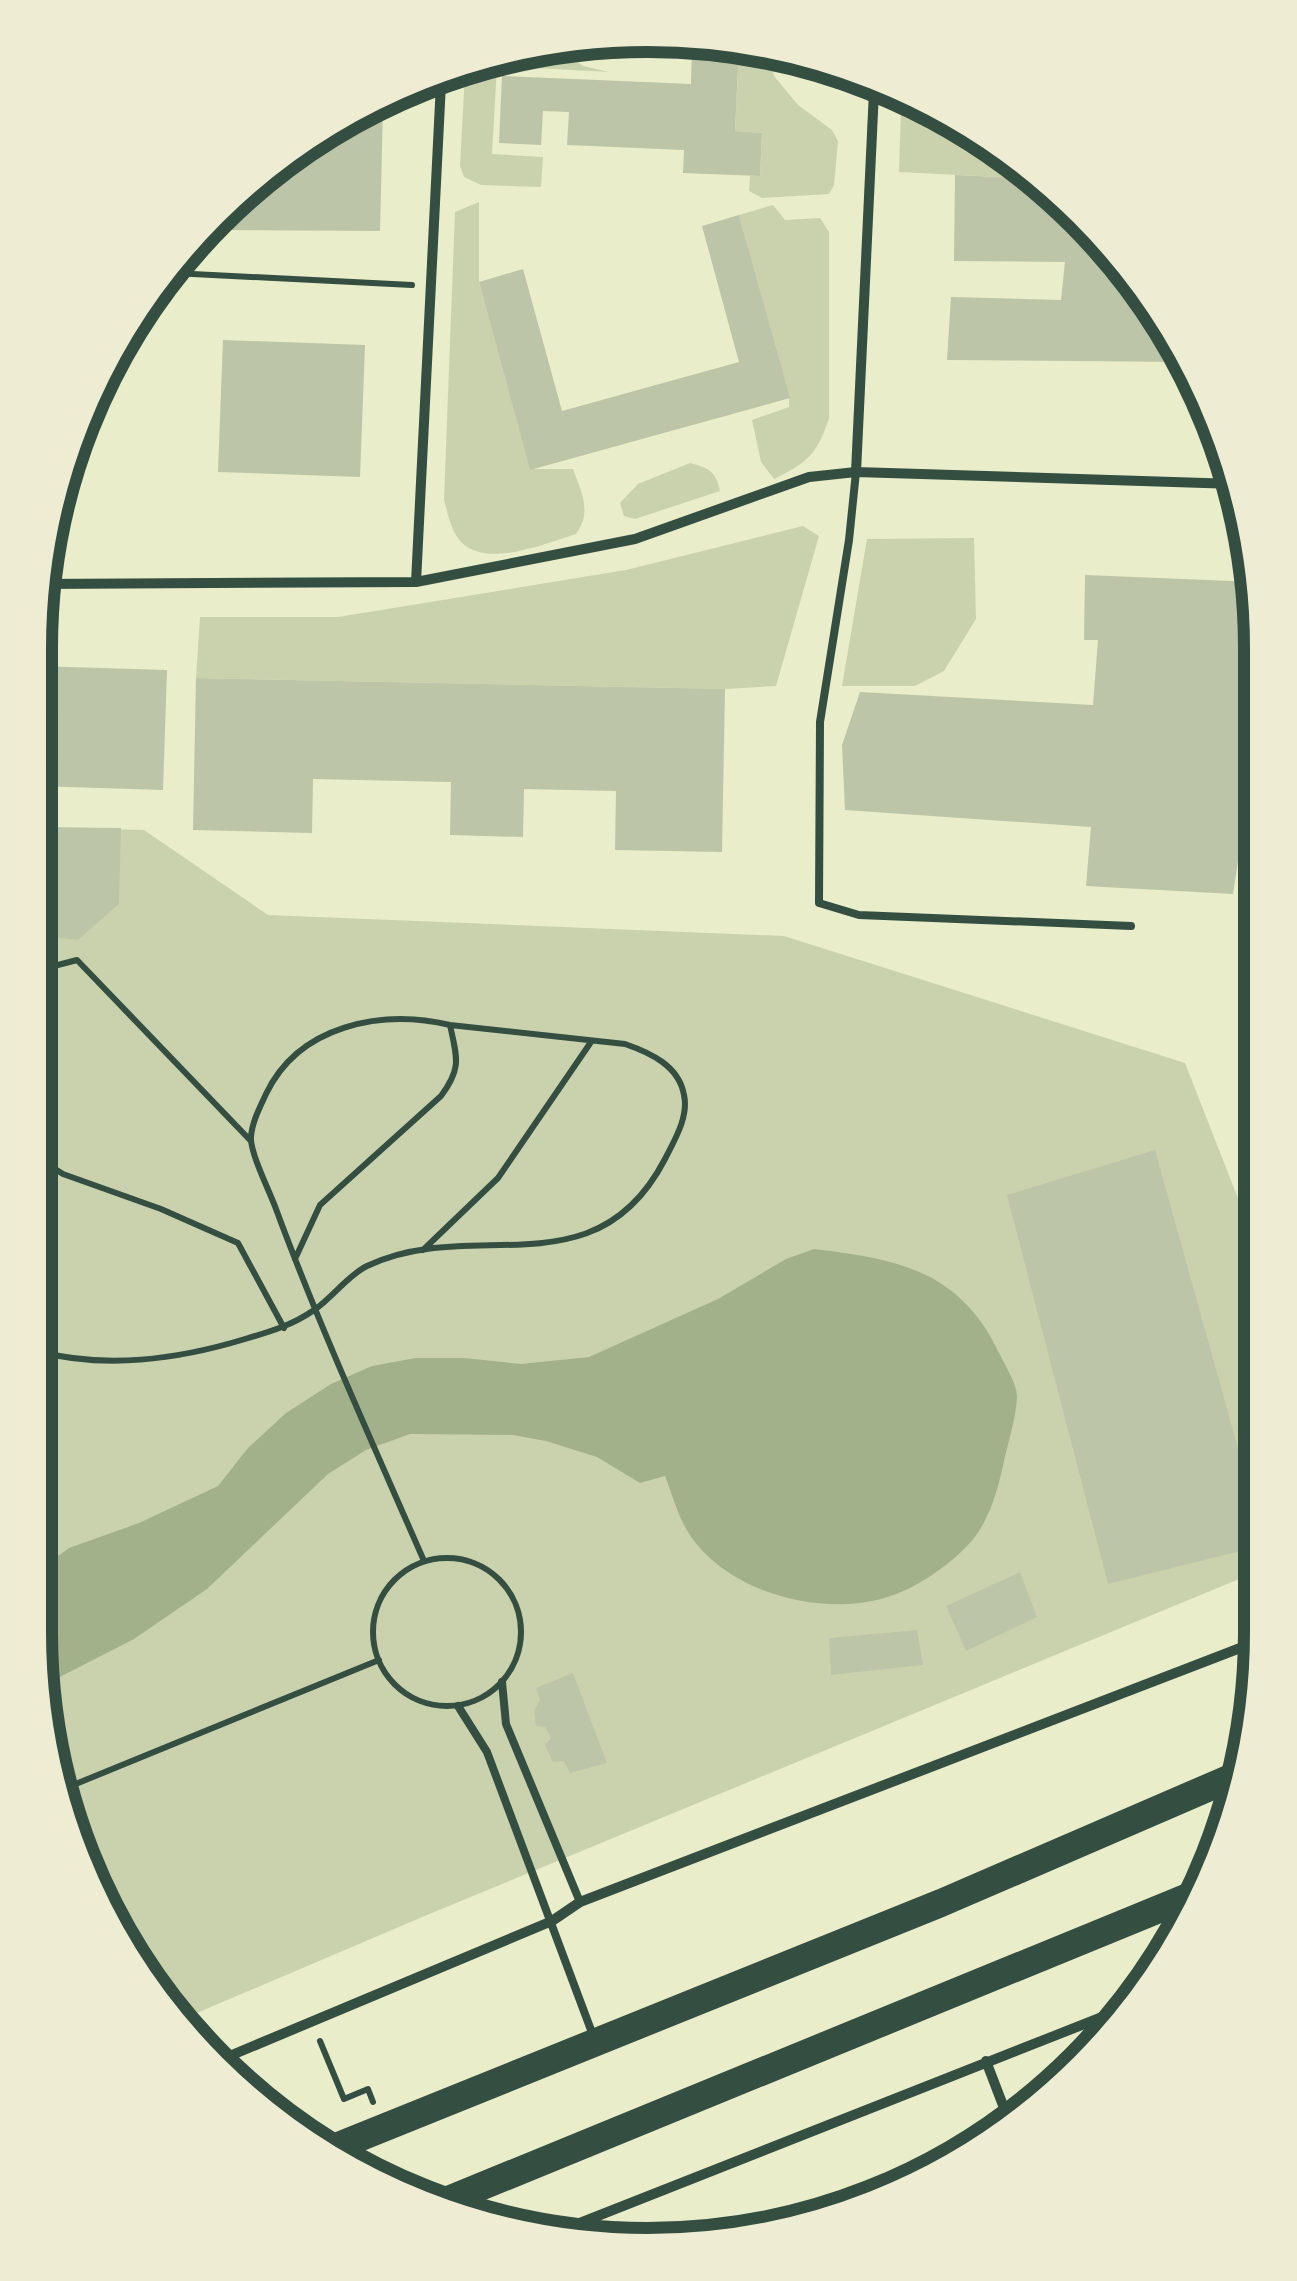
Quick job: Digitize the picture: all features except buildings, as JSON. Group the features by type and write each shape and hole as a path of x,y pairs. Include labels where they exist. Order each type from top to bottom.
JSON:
{"highway":[{"path":"343,2144 941,1903 1226,1780"},
{"path":"456,2197 1181,1900"}],"street":[{"path":"416,582 441,90"},
{"path":"856,472 874,97"},
{"path":"57,584 416,582 635,539 809,477 856,472 1221,484"},
{"path":"229,2056 552,1921 580,1902 1244,1647"},
{"path":"578,2224 1104,2016"},
{"path":"986,2061 1005,2110"}],"lane":[{"path":"856,472 820,722 819,903 859,915 1131,926"},
{"path":"502,1682 506,1724 580,1902"},
{"path":"458,1706 486,1752 595,2042"}],"path":[{"path":"186,274 430,286"},
{"path":"53,966 77,960 250,1140 295,1260 424,1561"},
{"path":"53,1356 70,1360 132,1361 194,1354 284,1328 316,1310 365,1267 422,1250 575,1239 614,1220 637,1201 657,1174 677,1135 686,1104 682,1081 650,1053 625,1044 450,1026 424,1019 382,1020 342,1028 302,1047 287,1060 259,1109 250,1140"},
{"path":"295,1260 320,1205 441,1096 453,1080 458,1063 450,1026"},
{"path":"422,1250 498,1178 591,1042"},
{"path":"53,1168 238,1243 284,1328"},
{"path":"448,1558 472,1562 494,1573 510,1591 520,1613 516,1664 502,1682 481,1698 458,1706 435,1705 413,1698 392,1682 378,1660 373,1638 386,1589 402,1572 424,1561 448,1558"},
{"path":"73,1785 378,1660"},
{"path":"312,2022 344,2099 368,2089"}],"shaded area":[{"path":"572,58 583,66 609,72 519,67"},
{"path":"738,60 772,66 774,76 798,105 832,130 838,141 834,185 829,194 762,198 749,191 750,176 760,176 762,133 735,131"},
{"path":"497,72 492,154 543,157 541,187 481,185 464,177 460,166 465,82"},
{"path":"901,109 946,132 1013,178 899,172"},
{"path":"479,202 479,282 530,469 573,469 584,510 576,534 502,554 473,550 462,543 444,500 455,212"},
{"path":"773,205 785,220 820,218 829,232 829,418 810,456 774,479 761,462 752,420 789,407 789,398 739,215"},
{"path":"690,463 711,471 720,491 635,519 624,516 620,503 638,484"},
{"path":"803,526 819,536 776,686 725,689 196,678 200,617 338,617 626,570"},
{"path":"974,538 976,619 944,671 915,686 842,686 867,539"},
{"path":"53,827 144,830 268,915 784,936 1185,1063 1244,1214 1244,1577 192,2015 132,1930 84,1824 64,1749 54,1671"},
{"path":"814,1249 873,1258 924,1274 966,1304 984,1326 1015,1387 1012,1426 988,1515 958,1555 914,1586 889,1597 852,1604 826,1604 772,1593 747,1583 704,1552 684,1526 665,1476 640,1483 597,1457 513,1435 410,1434 366,1450 328,1474 207,1589 134,1639 55,1679 53,1560 69,1548 139,1523 218,1486 248,1448 286,1413 331,1384 372,1366 416,1358 521,1364 589,1357 718,1299 786,1259"}]}
